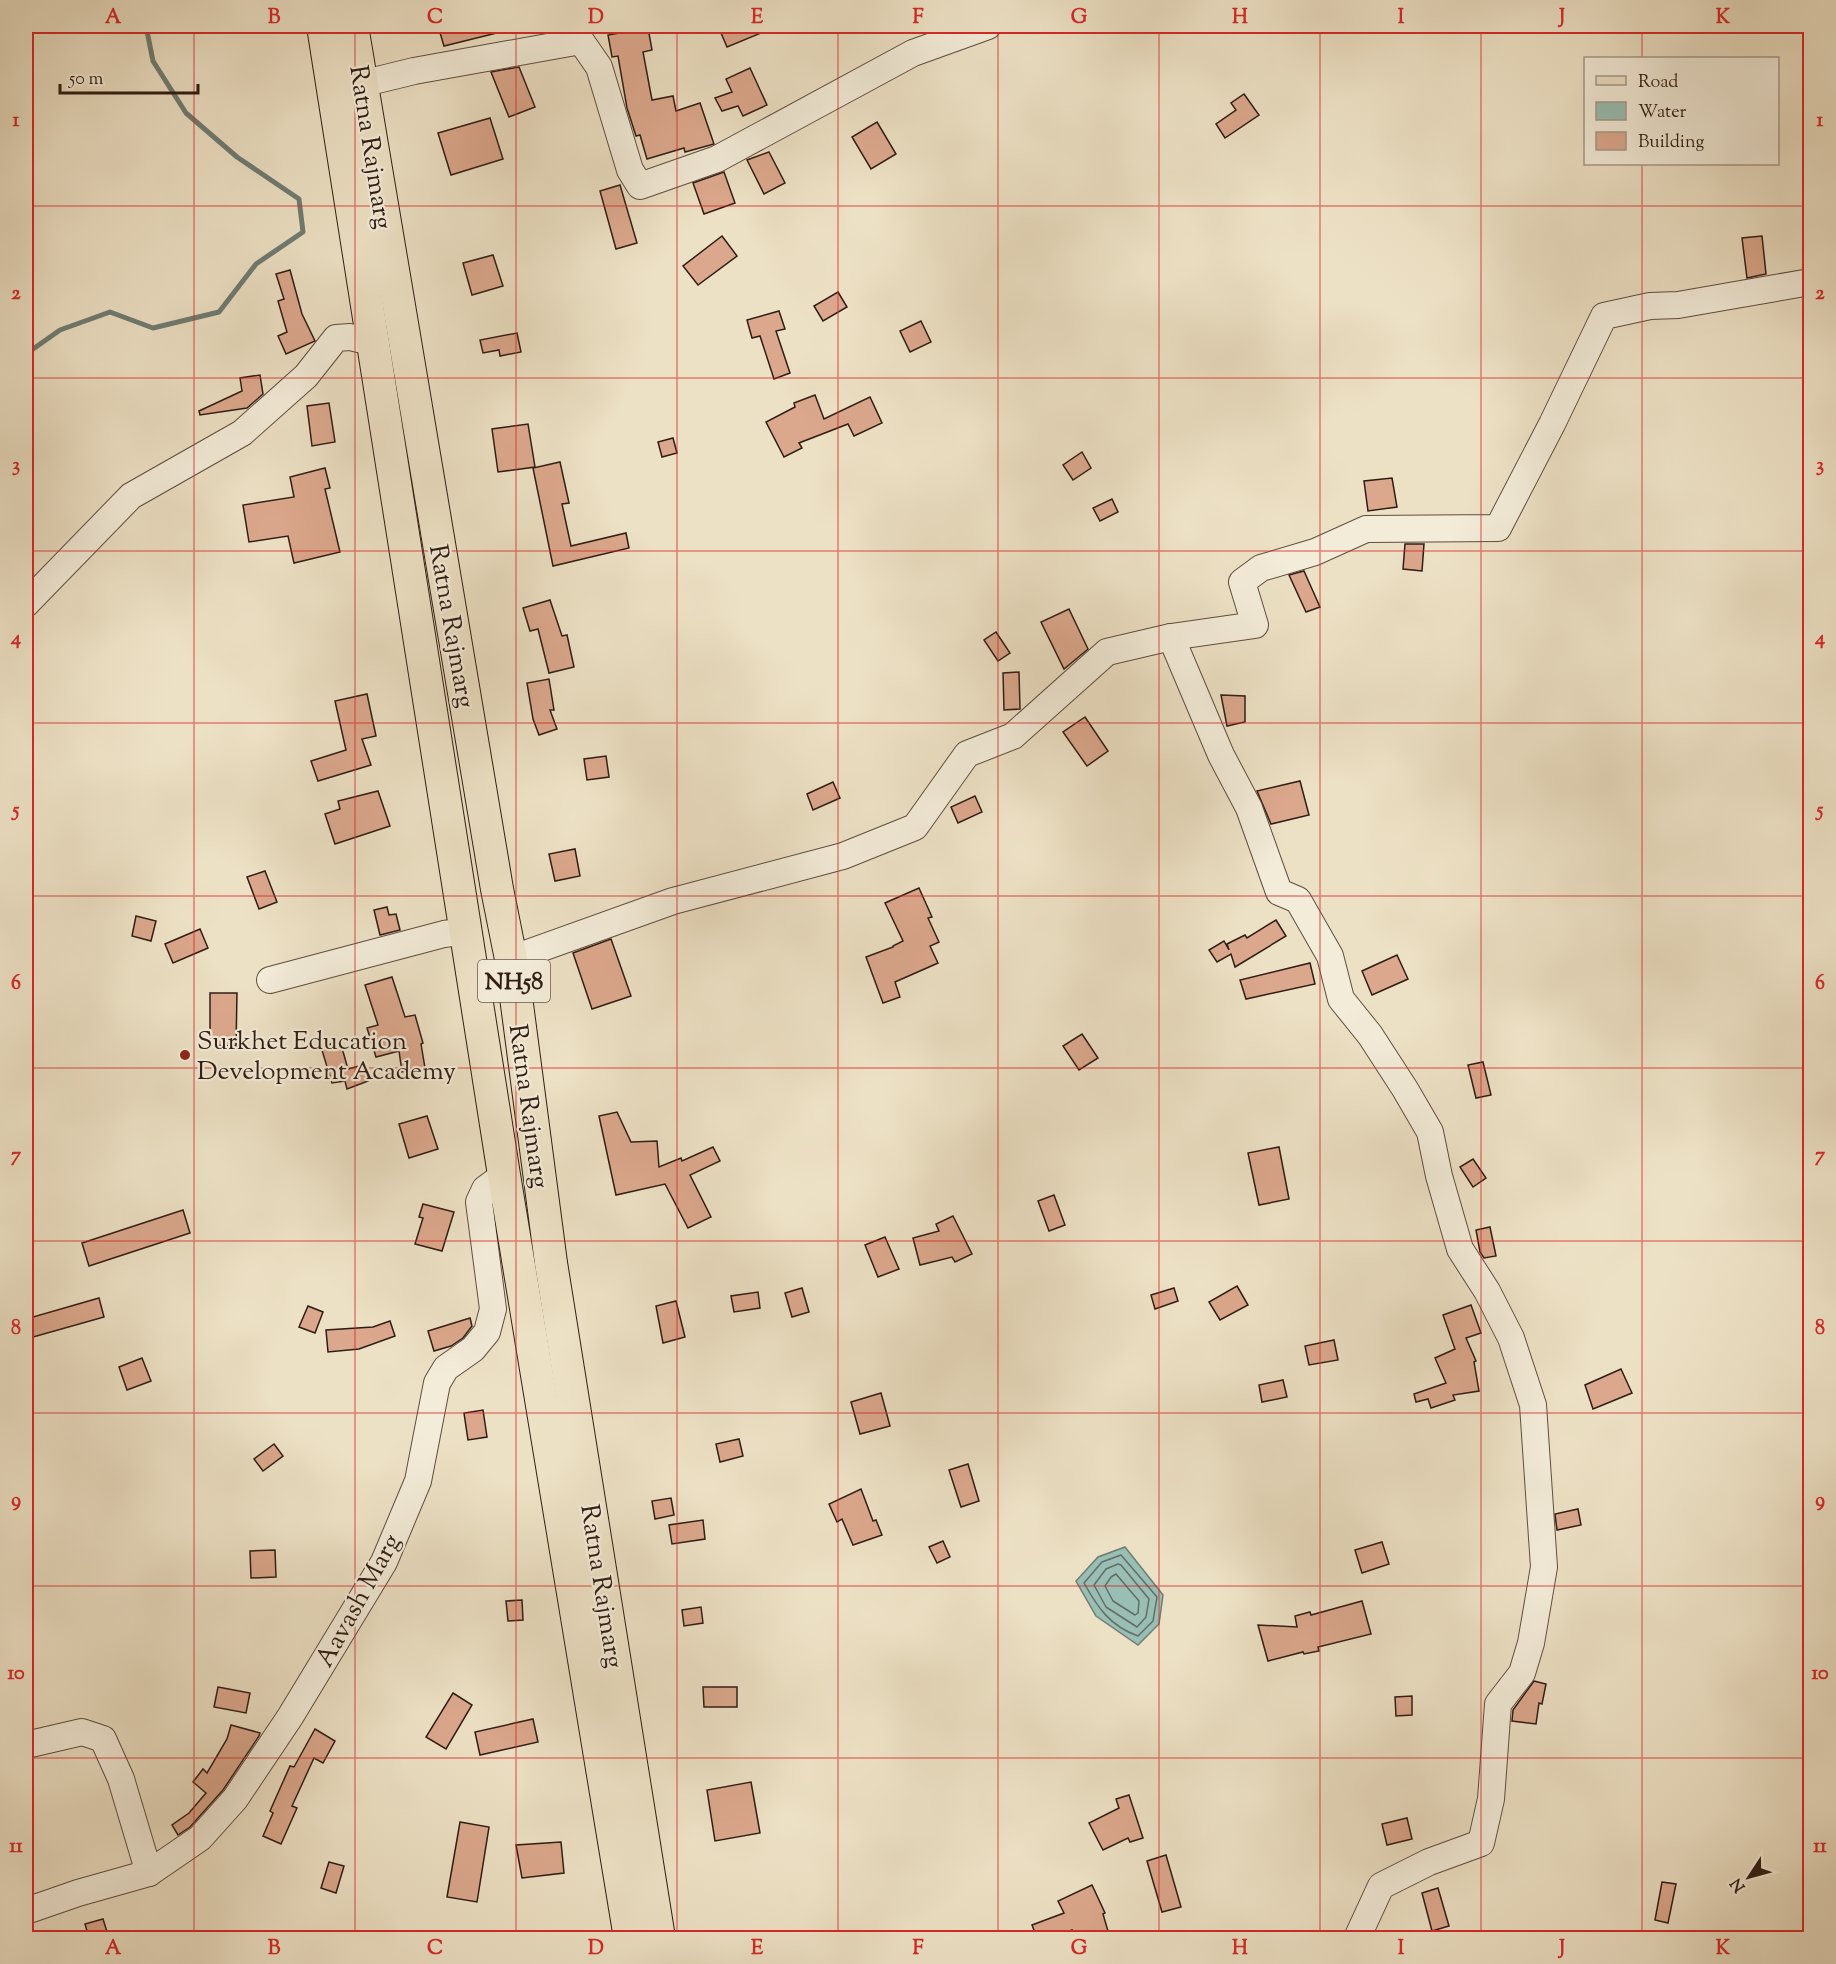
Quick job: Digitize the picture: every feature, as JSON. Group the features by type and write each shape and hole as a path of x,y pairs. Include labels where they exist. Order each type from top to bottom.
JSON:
{"main road":[{"name":"Ratna Rajmarg","path":"323,26 504,1175 630,1938"},
{"name":"Ratna Rajmarg","path":"352,26 493,866 511,958 551,1263 659,1938"}],"street":[{"path":"361,84 414,71 580,41 600,67 630,170 639,186 717,159 913,53 988,26"},
{"path":"511,958 673,902 843,856 915,827 967,754 1012,736 1107,651 1171,637 1255,625 1242,582 1261,568 1315,552 1366,529 1498,528 1604,316 1650,306 1678,305 1810,282"},
{"path":"26,604 131,496 242,434 306,376 336,338 350,337 374,343"},
{"path":"1171,637 1221,755 1249,808 1279,892 1298,900 1330,956 1341,999 1370,1035 1430,1132 1438,1176 1460,1249 1487,1291 1510,1338 1533,1405 1544,1567 1531,1643 1522,1673 1498,1704 1491,1799 1481,1843 1429,1862 1381,1886 1357,1938"},
{"path":"270,980 444,934 467,931"},
{"name":"Aavash Marg","path":"26,1911 78,1893 149,1873 200,1838 235,1799 290,1717 384,1562 418,1481 437,1383 446,1368 473,1349 488,1332 493,1309 479,1202 485,1189 504,1175"},
{"path":"26,1745 82,1732 104,1739 121,1779 149,1873"}],"water":[{"path":"1125,1547 1163,1595 1159,1624 1138,1645 1096,1616 1076,1581 1098,1557"}],"building":[{"path":"438,26 504,26 505,31 444,46"},
{"path":"718,26 778,26 727,47"},
{"path":"648,28 652,50 643,52 652,100 673,96 676,111 700,103 714,144 685,152 684,148 647,159 640,135 636,136 627,108 618,56 612,57 608,35"},
{"path":"519,67 535,107 509,117 491,72"},
{"path":"750,68 767,105 743,116 738,106 722,111 715,98 732,92 726,79"},
{"path":"1244,94 1259,115 1225,138 1216,124 1236,110 1231,103"},
{"path":"490,118 503,159 451,175 438,133"},
{"path":"877,122 896,154 871,169 852,137"},
{"path":"769,152 785,183 764,194 747,160"},
{"path":"724,172 735,203 704,214 693,183"},
{"path":"620,185 637,243 616,249 600,191"},
{"path":"722,236 737,256 698,285 683,266"},
{"path":"1762,236 1766,274 1747,278 1742,238"},
{"path":"493,255 503,286 472,295 463,263"},
{"path":"290,270 302,314 315,341 286,354 278,336 287,332 278,301 284,299 276,274"},
{"path":"838,292 847,307 823,321 814,306"},
{"path":"779,311 785,329 776,331 790,373 774,379 760,336 752,338 747,320"},
{"path":"921,321 931,342 910,352 900,331"},
{"path":"517,333 521,352 500,356 499,350 483,353 480,340"},
{"path":"260,375 263,394 247,408 200,415 199,411 242,391 240,378"},
{"path":"815,395 824,419 870,397 882,423 854,436 848,424 799,443 802,448 784,457 766,422 795,407 794,403"},
{"path":"329,403 335,442 312,446 307,406"},
{"path":"528,424 535,467 498,472 492,429"},
{"path":"673,438 677,453 662,457 658,442"},
{"path":"1082,452 1091,468 1073,480 1063,465"},
{"path":"560,462 569,503 562,504 571,546 626,533 629,548 553,566 533,468"},
{"path":"325,468 330,488 325,489 340,552 294,563 288,536 249,542 243,505 294,497 290,477"},
{"path":"1392,478 1397,507 1368,511 1364,481"},
{"path":"1112,499 1118,512 1100,521 1093,508"},
{"path":"1405,544 1424,544 1422,571 1403,569"},
{"path":"1304,571 1320,607 1306,612 1289,575"},
{"path":"550,600 562,636 567,635 574,667 549,673 538,629 530,631 523,608"},
{"path":"1069,609 1088,649 1064,669 1041,622"},
{"path":"996,632 1010,653 998,661 984,640"},
{"path":"1019,672 1020,709 1004,710 1003,673"},
{"path":"549,679 554,710 550,710 557,729 539,735 533,719 527,683"},
{"path":"367,694 376,736 362,739 371,765 318,781 311,761 346,750 335,701"},
{"path":"1221,695 1245,696 1245,722 1227,726"},
{"path":"1085,717 1108,751 1087,766 1063,732"},
{"path":"606,756 609,777 587,780 584,759"},
{"path":"1300,781 1309,815 1271,824 1257,791"},
{"path":"833,782 840,798 813,810 807,794"},
{"path":"378,791 390,826 335,844 325,814 340,809 338,801"},
{"path":"975,796 982,812 958,823 951,807"},
{"path":"575,849 580,876 555,881 549,854"},
{"path":"265,871 277,902 259,909 247,877"},
{"path":"919,888 932,917 928,918 939,942 930,946 938,963 895,982 900,997 883,1003 866,957 903,941 885,903"},
{"path":"387,907 389,915 396,914 400,930 380,935 374,910"},
{"path":"136,916 156,921 151,941 132,936"},
{"path":"1276,920 1286,936 1235,967 1231,954 1217,962 1209,950 1224,941 1229,950 1227,944 1245,935 1247,938"},
{"path":"200,929 208,948 173,963 165,944"},
{"path":"611,939 631,996 592,1009 573,953"},
{"path":"1397,955 1408,979 1372,995 1362,971"},
{"path":"1310,963 1315,984 1246,999 1240,980"},
{"path":"392,977 405,1017 415,1015 423,1043 421,1044 425,1068 402,1072 399,1051 376,1057 367,1028 378,1025 365,985"},
{"path":"210,993 237,993 236,1046 210,1045"},
{"path":"1082,1034 1098,1058 1079,1070 1063,1046"},
{"path":"340,1041 348,1069 363,1065 368,1081 347,1089 345,1081 332,1083 321,1047"},
{"path":"1483,1062 1491,1095 1476,1098 1468,1065"},
{"path":"617,1112 631,1142 657,1141 659,1167 681,1158 682,1161 713,1147 720,1161 690,1175 711,1217 688,1228 665,1184 616,1195 599,1116"},
{"path":"427,1116 438,1149 409,1158 399,1124"},
{"path":"1279,1147 1289,1199 1259,1205 1248,1153"},
{"path":"1473,1159 1486,1178 1473,1187 1460,1167"},
{"path":"1054,1195 1065,1225 1049,1231 1038,1201"},
{"path":"423,1204 454,1212 442,1251 415,1244 423,1218 419,1217"},
{"path":"183,1210 190,1233 89,1266 82,1243"},
{"path":"953,1216 972,1254 955,1262 952,1257 920,1265 913,1238 939,1231 936,1224"},
{"path":"1490,1227 1496,1256 1484,1258 1480,1252 1476,1230"},
{"path":"885,1237 899,1269 878,1277 865,1245"},
{"path":"1237,1286 1248,1305 1220,1320 1209,1302"},
{"path":"802,1288 809,1312 792,1317 785,1293"},
{"path":"1174,1288 1178,1301 1155,1309 1151,1295"},
{"path":"758,1292 760,1308 734,1312 731,1296"},
{"path":"99,1298 104,1317 26,1339 26,1319"},
{"path":"676,1301 685,1337 663,1343 656,1306"},
{"path":"1471,1305 1481,1333 1466,1338 1476,1361 1474,1362 1479,1391 1453,1395 1455,1400 1431,1408 1428,1399 1416,1402 1414,1394 1446,1383 1435,1358 1455,1349 1443,1315"},
{"path":"308,1306 323,1312 315,1333 299,1327"},
{"path":"470,1318 472,1326 463,1338 451,1346 434,1351 428,1331"},
{"path":"390,1321 395,1336 359,1349 328,1352 326,1330 373,1327"},
{"path":"1334,1340 1338,1360 1309,1365 1305,1346"},
{"path":"142,1358 151,1381 127,1390 119,1367"},
{"path":"1621,1369 1632,1393 1593,1409 1585,1385"},
{"path":"1283,1380 1287,1397 1262,1402 1259,1385"},
{"path":"881,1393 890,1426 860,1434 851,1402"},
{"path":"483,1410 487,1437 468,1440 464,1413"},
{"path":"739,1439 743,1456 720,1462 716,1444"},
{"path":"274,1444 283,1456 263,1471 254,1459"},
{"path":"968,1464 979,1501 961,1507 949,1470"},
{"path":"861,1489 873,1521 876,1520 882,1535 853,1545 842,1519 837,1522 829,1504"},
{"path":"671,1498 674,1515 655,1519 652,1501"},
{"path":"1578,1509 1581,1525 1557,1530 1555,1514"},
{"path":"703,1520 705,1539 672,1544 669,1525"},
{"path":"943,1541 950,1557 937,1563 929,1547"},
{"path":"1382,1542 1389,1564 1362,1573 1355,1550"},
{"path":"275,1550 276,1577 251,1578 250,1551"},
{"path":"522,1600 523,1620 508,1621 506,1601"},
{"path":"1362,1601 1371,1634 1318,1647 1319,1651 1304,1654 1303,1652 1268,1661 1258,1625 1297,1627 1295,1616 1310,1612 1311,1615"},
{"path":"701,1607 703,1623 684,1626 682,1610"},
{"path":"1534,1681 1546,1684 1542,1704 1539,1703 1536,1724 1512,1721 1513,1710"},
{"path":"218,1687 250,1693 246,1713 214,1707"},
{"path":"703,1687 737,1687 737,1707 704,1707"},
{"path":"453,1693 472,1705 446,1749 426,1737"},
{"path":"1412,1696 1412,1715 1396,1716 1395,1697"},
{"path":"533,1719 538,1742 480,1755 475,1732"},
{"path":"231,1725 260,1733 259,1736 223,1790 190,1827 178,1835 172,1825 189,1813 206,1793 193,1782 203,1769 207,1773 227,1739"},
{"path":"315,1729 335,1741 323,1763 314,1758 292,1806 297,1808 281,1844 263,1836 273,1813 270,1811 290,1766 294,1767"},
{"path":"751,1782 760,1833 715,1841 707,1790"},
{"path":"1129,1795 1143,1838 1130,1842 1128,1838 1103,1850 1089,1823 1119,1808 1116,1799"},
{"path":"1407,1818 1412,1839 1387,1845 1382,1824"},
{"path":"460,1822 489,1827 477,1902 447,1897"},
{"path":"561,1842 564,1873 522,1878 516,1845"},
{"path":"1166,1855 1181,1907 1162,1912 1147,1861"},
{"path":"329,1862 344,1866 336,1893 321,1888"},
{"path":"1662,1882 1676,1884 1668,1923 1655,1920"},
{"path":"1092,1885 1105,1913 1103,1914 1110,1938 1074,1938 1072,1930 1050,1938 1037,1938 1032,1925 1064,1913 1058,1901"},
{"path":"1438,1888 1449,1926 1432,1931 1422,1893"},
{"path":"103,1919 109,1938 89,1938 85,1924"}],"waterway":[{"path":"26,354 60,330 110,312 153,328 219,312 256,264 303,232 299,199 237,157 186,113 153,61 146,26"}],"place":[{"name":"Surkhet Education Development Academy","path":"185,1055"}]}
